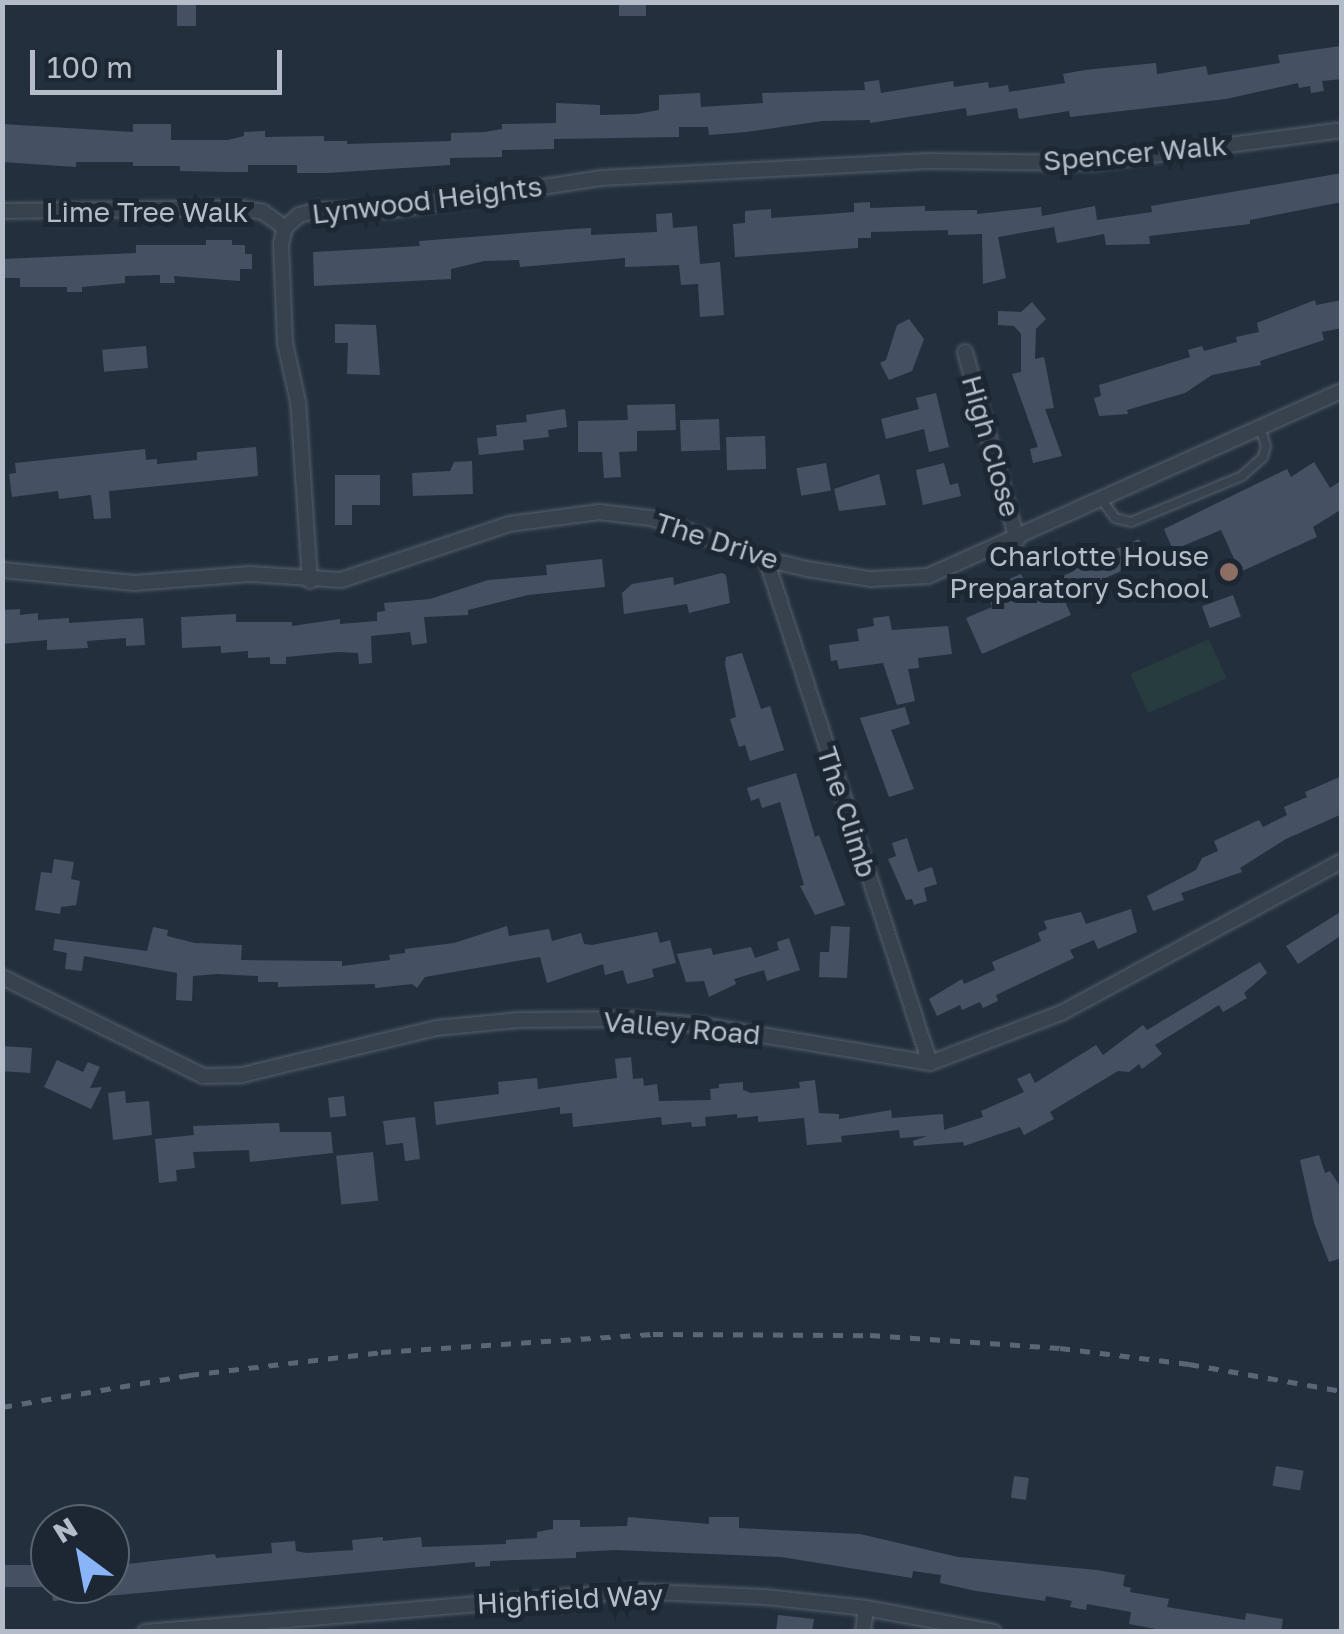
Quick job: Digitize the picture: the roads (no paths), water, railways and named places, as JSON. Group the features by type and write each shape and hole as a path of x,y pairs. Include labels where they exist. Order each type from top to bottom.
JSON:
{"street":[{"name":"Spencer Walk","path":"928,161 1092,163 1342,130"},
{"name":"Lynwood Heights","path":"310,581 302,440 285,343 281,244 285,228 308,211 392,210 600,178 928,161"},
{"name":"Lime Tree Walk","path":"2,211 239,208 263,212 285,228"},
{"name":"High Close","path":"965,352 1017,540"},
{"name":"The Drive","path":"2,570 134,583 250,574 310,581 341,580 509,524 599,512 651,518 766,559 871,579 928,576 1017,540 1342,391"},
{"name":"The Climb","path":"766,559 930,1063"},
{"path":"930,1063 1061,1013 1342,861"},
{"name":"Valley Road","path":"2,977 202,1076 242,1074 436,1028 519,1020 629,1019 700,1025 930,1063"},
{"name":"Highfield Way","path":"145,1632 632,1592 765,1597 866,1608 994,1632"},
{"path":"863,1632 866,1608"}],"lane":[{"path":"1102,500 1115,518 1131,522 1242,476 1263,457 1266,446 1260,427"}],"railway":[{"path":"2,1407 189,1375 381,1352 653,1334 870,1335 1060,1348 1189,1364 1342,1391"}],"place":[{"name":"Charlotte House Preparatory School","path":"1229,572"}]}
